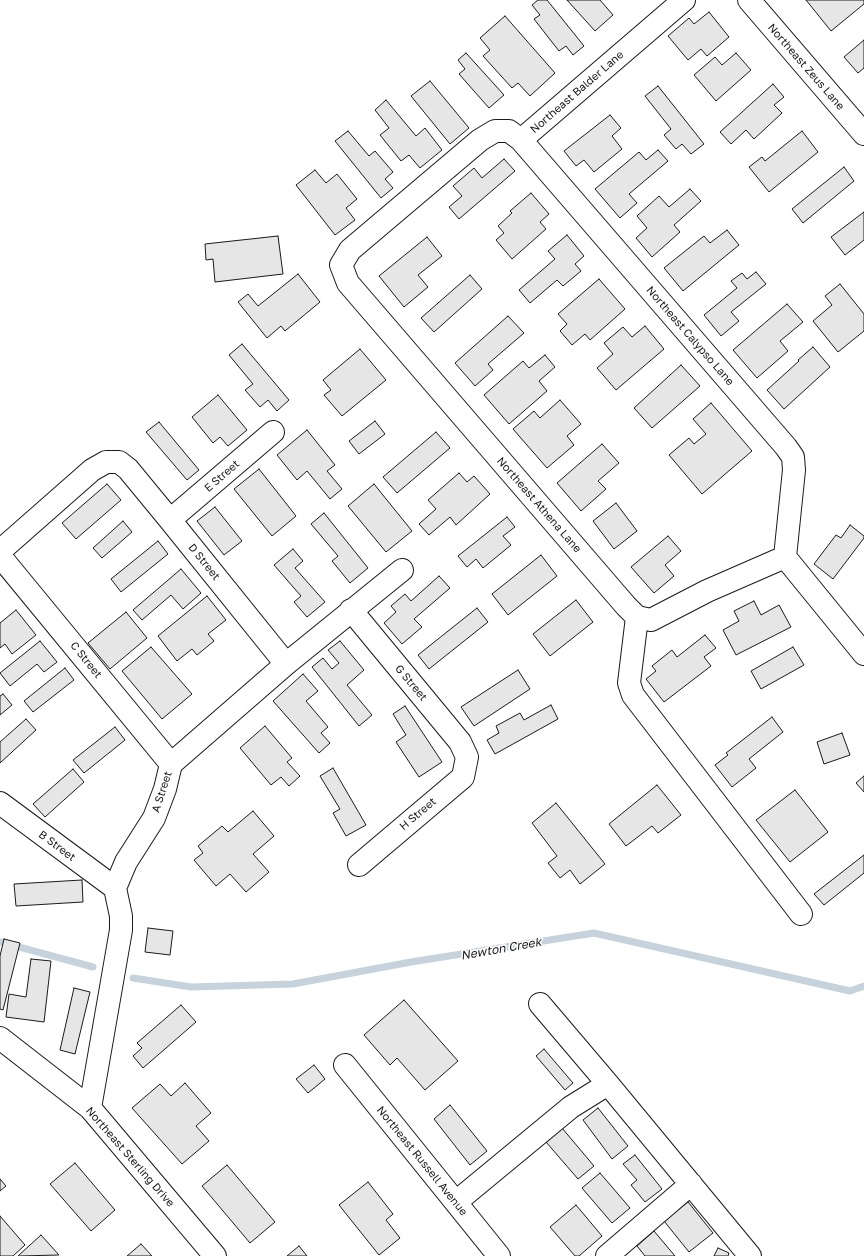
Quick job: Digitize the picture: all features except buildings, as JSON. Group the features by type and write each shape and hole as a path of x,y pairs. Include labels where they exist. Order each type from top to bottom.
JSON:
{"street":[{"name":"Northeast Balder Lane","path":"341,265 350,250 480,140 494,131 509,131 521,140 684,0"},
{"name":"Northeast Zeus Lane","path":"749,0 864,134"},
{"name":"Northeast Calypso Lane","path":"521,140 793,457 794,470 785,557"},
{"name":"Northeast Athena Lane","path":"341,265 348,283 637,617"},
{"name":"E Street","path":"170,520 273,432"},
{"name":"D Street","path":"0,551 92,470 106,462 119,462 128,469 286,664"},
{"name":"C Street","path":"0,556 171,764"},
{"path":"801,914 632,695 629,684 637,617 651,620 707,591 785,557 864,654"},
{"name":"A Street","path":"115,888 126,862 154,818 165,790 171,764 286,664 402,570"},
{"name":"G Street","path":"351,610 460,742 467,757"},
{"name":"H Street","path":"359,865 463,777 467,757"},
{"name":"B Street","path":"0,803 115,888"},
{"path":"90,1108 121,930 121,916 115,888"},
{"path":"540,1004 750,1256"},
{"name":"Northeast Sterling Drive","path":"0,1038 90,1108 215,1256"},
{"name":"Northeast Russell Avenue","path":"346,1065 499,1256"},
{"path":"456,1202 571,1108 608,1084"},
{"path":"607,1256 691,1184"}],"waterway":[{"name":"Newton Creek","path":"133,978 191,987 293,984 411,962 594,933 850,991 864,986"},
{"name":"Newton Creek","path":"0,942 93,967"}]}
